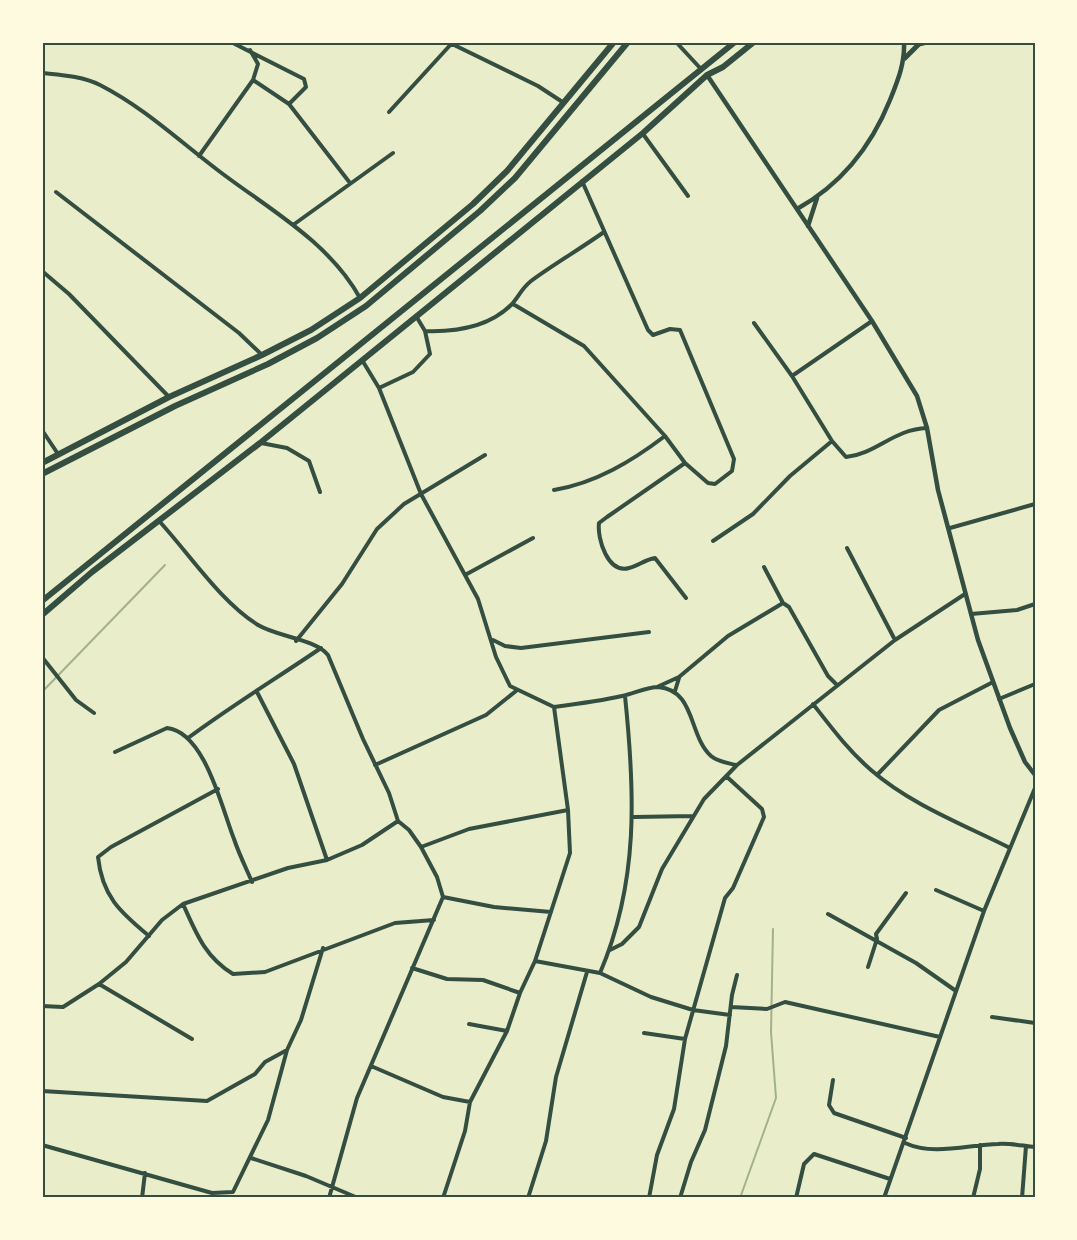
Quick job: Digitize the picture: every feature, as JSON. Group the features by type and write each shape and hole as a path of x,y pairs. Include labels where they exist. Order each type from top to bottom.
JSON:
{"main road":[{"path":"42,463 169,397 311,330 360,298 473,204 507,171 614,42"},
{"path":"42,474 123,432 268,364 317,338 366,306 480,211 515,178 628,42"},
{"path":"42,601 735,42"},
{"path":"42,615 92,572 260,443 643,133 707,75 723,67 754,42"},
{"path":"905,58 919,44 927,42"},
{"path":"118,423 123,432"}],"street":[{"path":"231,42 304,79 306,87 289,104"},
{"path":"676,42 701,69"},
{"path":"796,208 817,198 834,185 864,152 880,124 905,58 904,42"},
{"path":"389,112 451,43 537,86 564,103"},
{"path":"199,156 253,81 258,64 250,50"},
{"path":"42,73 75,77 98,84 158,121 199,156 294,225 338,264 360,298"},
{"path":"707,75 907,376 927,428 938,490 950,528 971,614 1016,742 1035,775"},
{"path":"253,81 289,104 350,183"},
{"path":"643,133 688,196"},
{"path":"294,225 393,153"},
{"path":"513,304 584,346 665,436 685,463 708,483 715,484 732,471 734,459 680,330 670,329 653,335 648,330 582,181"},
{"path":"56,192 238,333 262,355"},
{"path":"808,226 817,198"},
{"path":"425,331 448,332 471,328 513,304 520,290 604,232"},
{"path":"42,271 77,302 169,397"},
{"path":"379,388 412,372 430,354 425,331 416,316"},
{"path":"792,376 872,321"},
{"path":"754,323 792,376 832,441 846,457 859,456 897,434 913,428 927,428"},
{"path":"361,360 379,388 421,494 478,598 496,657 510,686 516,691 554,707 625,696 656,687 679,677 728,636 783,603"},
{"path":"42,430 58,454"},
{"path":"554,490 566,488 627,464 665,436"},
{"path":"713,541 753,514 790,476 832,441"},
{"path":"260,443 287,448 309,461 320,492"},
{"path":"296,641 342,584 377,529 404,504 485,454"},
{"path":"685,463 599,523 598,533 612,565 620,569 630,568 642,560 655,558 686,598"},
{"path":"950,528 1035,504"},
{"path":"160,522 196,562 218,592 258,625 296,641 322,647 389,793 398,821 410,830 421,847 437,877 443,897 357,1098 329,1198"},
{"path":"465,575 533,538"},
{"path":"847,548 895,640"},
{"path":"764,567 783,603 789,607 828,676 837,685"},
{"path":"610,950 622,944 639,927 662,869 704,799 726,776 895,640 965,594"},
{"path":"971,614 1017,610 1035,604"},
{"path":"492,640 505,646 521,648 649,632"},
{"path":"188,738 220,713 257,692 322,647"},
{"path":"42,657 76,700 94,713"},
{"path":"675,691 679,677"},
{"path":"877,775 939,710 993,682"},
{"path":"999,699 1035,684"},
{"path":"656,687 675,691 688,707 701,742 710,755 720,761 737,765"},
{"path":"375,765 486,715 516,691"},
{"path":"257,692 294,764 327,860"},
{"path":"600,973 610,950 632,852 633,768 625,696"},
{"path":"813,704 843,744 877,775 904,795 1008,847"},
{"path":"443,1198 465,1131 470,1101 507,1031 520,993 535,961 550,912 561,890 570,853 568,810 554,707"},
{"path":"115,752 167,728 174,729 188,738 218,789 233,837 252,882"},
{"path":"649,1198 657,1155 674,1109 685,1039 725,898 732,888 764,816 762,809 726,776"},
{"path":"884,1198 984,911 1008,847 1035,788"},
{"path":"149,936 117,909 100,878 98,857 111,847 218,789"},
{"path":"421,847 469,829 568,810"},
{"path":"634,818 694,816"},
{"path":"42,1006 63,1006 99,984 126,962 162,920 183,904 288,868 327,860 362,845 398,821"},
{"path":"936,890 984,911"},
{"path":"868,967 877,939 876,934 906,893"},
{"path":"443,897 494,907 550,912"},
{"path":"183,904 210,958 233,974 265,972 323,948 395,923 434,920"},
{"path":"828,914 877,939 956,991"},
{"path":"42,1145 212,1193 229,1195 236,1189 268,1120 286,1050 301,1020 323,948"},
{"path":"535,961 600,973 651,997 693,1010 730,1015"},
{"path":"412,968 447,979 483,980 520,993"},
{"path":"528,1198 546,1141 556,1077 587,972"},
{"path":"680,1198 691,1162 705,1130 726,1046 737,975"},
{"path":"99,984 192,1039"},
{"path":"731,1007 767,1009 784,1002 940,1037"},
{"path":"992,1017 1035,1023"},
{"path":"469,1024 507,1031"},
{"path":"644,1033 685,1039"},
{"path":"42,1091 207,1101 255,1074 265,1062 286,1050"},
{"path":"372,1066 443,1096 470,1101"},
{"path":"833,1080 830,1105 834,1113 906,1138"},
{"path":"905,1143 916,1148 939,1149 1001,1143 1035,1147"},
{"path":"974,1198 980,1169 980,1145"},
{"path":"1022,1198 1026,1146"},
{"path":"796,1198 804,1164 814,1154 890,1179"},
{"path":"251,1158 358,1198"},
{"path":"142,1198 145,1173"}],"waterway":[{"path":"42,692 165,565"},
{"path":"740,1198 776,1098 771,1032 773,929"}]}
